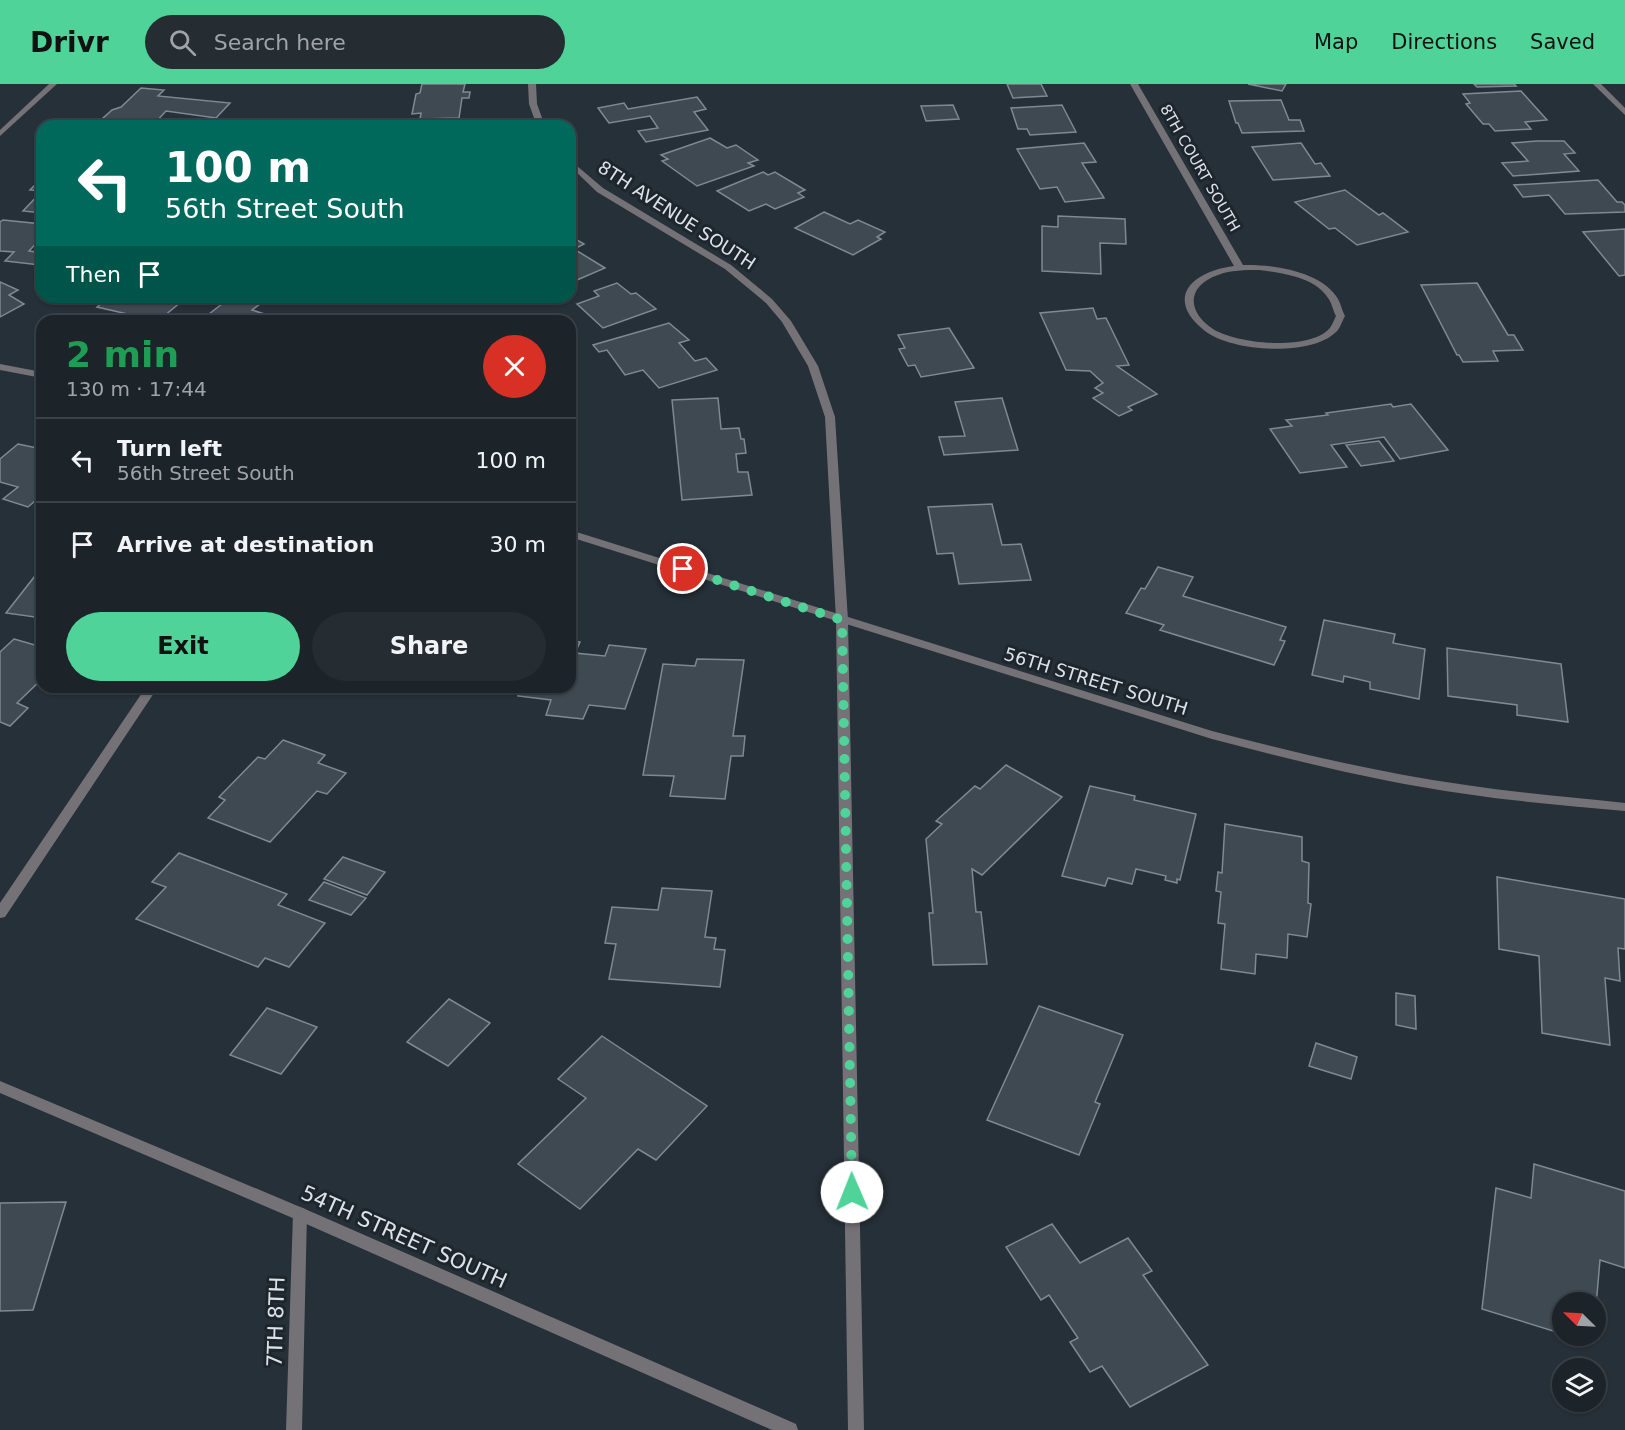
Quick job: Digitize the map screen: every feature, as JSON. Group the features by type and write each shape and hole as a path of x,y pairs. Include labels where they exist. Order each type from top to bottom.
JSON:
{"street":[{"path":"0,134 53,84"},
{"path":"532,84 533,104 539,120"},
{"name":"8TH COURT SOUTH","path":"1134,84 1240,268"},
{"path":"1597,84 1625,113"},
{"name":"8TH AVENUE SOUTH","path":"576,167 600,189 728,267 750,283 786,321 813,366 830,417 842,620 856,1430"},
{"path":"1240,268 1277,270 1295,274 1324,289 1339,308 1340,318 1336,327 1327,336 1314,342 1279,348 1240,343 1208,329 1196,320 1190,310 1188,300 1191,290 1209,275 1240,268"},
{"path":"0,367 36,374"},
{"name":"56TH STREET SOUTH","path":"576,535 1179,726 1278,753 1356,771 1445,787 1625,807"},
{"path":"0,913 148,693"},
{"name":"54TH STREET SOUTH","path":"0,1087 300,1214 790,1430"},
{"name":"7TH 8TH","path":"294,1430 300,1214"}],"building":[{"path":"422,84 465,84 463,92 470,92 469,98 462,98 459,118 420,119 421,113 412,114 416,94 420,93"},
{"path":"1007,84 1041,84 1047,96 1013,98"},
{"path":"1248,84 1286,84 1282,91"},
{"path":"1474,84 1514,84 1516,86 1477,87"},
{"path":"141,88 164,90 158,96 230,103 216,118 166,111 158,120 102,119 112,110 121,107"},
{"path":"1521,91 1547,120 1525,122 1531,129 1495,131 1489,124 1483,124 1466,104 1470,103 1463,94"},
{"path":"697,97 706,109 694,112 708,130 646,142 638,131 658,128 650,116 609,123 598,108 624,103 628,109"},
{"path":"1281,100 1289,120 1300,120 1304,131 1242,133 1229,101"},
{"path":"953,105 959,119 926,121 921,106"},
{"path":"1062,105 1076,132 1030,135 1027,129 1018,129 1011,108"},
{"path":"710,138 727,148 736,145 758,160 748,163 754,166 697,186 662,161 668,159 661,155"},
{"path":"1564,141 1575,153 1564,154 1579,171 1513,176 1502,163 1528,161 1512,143"},
{"path":"1084,143 1096,162 1082,163 1104,198 1065,202 1057,187 1040,189 1017,149"},
{"path":"1301,143 1315,164 1321,163 1330,176 1273,180 1252,147"},
{"path":"763,172 768,175 775,172 805,190 798,193 804,197 775,209 766,204 749,211 717,191"},
{"path":"1598,180 1617,202 1625,205 1625,212 1565,214 1549,195 1523,197 1514,185"},
{"path":"1345,190 1379,215 1383,213 1408,232 1357,245 1335,228 1329,229 1295,202"},
{"path":"36,197 36,212 23,211"},
{"path":"824,212 850,224 858,220 885,232 877,237 881,239 853,255 795,228"},
{"path":"1058,216 1125,219 1126,244 1100,243 1101,274 1042,271 1042,226 1058,227"},
{"path":"3,220 36,223 36,243 29,251 36,252 36,265 5,261 14,252 0,251 0,222"},
{"path":"1625,229 1625,275 1619,276 1583,232"},
{"path":"576,239 584,244 576,248"},
{"path":"576,250 605,268 576,280"},
{"path":"0,282 18,290 9,295 24,304 0,317"},
{"path":"617,283 631,294 636,293 656,309 603,328 577,304 599,296 594,291"},
{"path":"1477,283 1508,335 1514,335 1523,350 1493,351 1498,361 1463,362 1457,355 1421,285"},
{"path":"102,303 180,303 165,315 132,315 97,307"},
{"path":"223,303 261,303 252,310 268,315 208,315"},
{"path":"1093,308 1097,319 1106,318 1129,365 1117,366 1157,394 1128,407 1132,410 1119,416 1093,398 1103,393 1095,388 1103,383 1090,371 1066,370 1040,313"},
{"path":"669,323 689,340 679,343 695,361 706,358 717,370 659,388 643,370 625,375 607,350 599,352 593,345"},
{"path":"949,328 974,368 921,377 915,365 908,366 899,349 905,348 898,335"},
{"path":"718,398 721,429 739,428 741,439 744,439 746,453 736,454 738,472 748,472 752,495 682,500 672,400"},
{"path":"1002,398 1018,450 944,455 939,437 965,436 955,402"},
{"path":"1391,404 1393,407 1411,404 1448,450 1400,459 1384,437 1331,445 1347,467 1300,473 1270,429 1292,426 1286,420"},
{"path":"1379,441 1394,461 1361,466 1346,445"},
{"path":"18,444 36,448 36,500 28,507 3,499 18,487 0,482 0,459"},
{"path":"992,504 1002,545 1021,544 1031,580 959,584 953,553 937,554 928,507"},
{"path":"1158,567 1193,577 1183,596 1286,627 1280,640 1285,641 1274,665 1160,630 1164,625 1126,613 1141,588 1145,589"},
{"path":"36,575 36,617 6,613"},
{"path":"1324,620 1395,634 1393,643 1425,649 1419,699 1370,689 1370,682 1344,676 1343,682 1312,675"},
{"path":"14,639 36,645 36,685 17,703 28,708 10,726 0,722 0,652"},
{"path":"609,645 646,649 625,709 589,705 583,719 546,715 551,700 518,696 519,693 576,693 576,653 605,656"},
{"path":"1447,648 1561,664 1568,722 1517,715 1517,705 1448,696"},
{"path":"697,659 744,660 733,736 745,736 743,756 731,756 725,799 670,796 674,776 643,775 663,664 695,666"},
{"path":"283,740 325,755 318,763 346,773 327,794 317,791 270,842 208,818 225,800 219,797 258,757 265,759"},
{"path":"1006,765 1062,797 982,875 972,869 976,912 981,912 987,964 933,965 929,913 933,913 926,839 942,824 936,821 975,786 980,789"},
{"path":"1090,786 1135,796 1134,800 1196,814 1180,880 1177,879 1177,883 1165,880 1166,876 1136,869 1132,884 1108,878 1105,886 1062,876"},
{"path":"1225,824 1302,837 1302,861 1309,863 1308,903 1311,904 1307,937 1288,934 1287,958 1256,954 1255,974 1221,969 1225,924 1218,923 1221,892 1216,891 1218,872 1222,873"},
{"path":"179,853 287,894 278,905 325,923 289,967 265,958 258,967 136,919 166,887 152,882"},
{"path":"343,857 385,872 367,895 324,879"},
{"path":"1497,877 1625,899 1625,949 1618,948 1620,981 1605,978 1610,1045 1542,1033 1539,956 1499,949"},
{"path":"324,882 366,898 351,915 309,900"},
{"path":"662,888 712,891 705,937 716,938 714,949 725,950 720,987 609,979 616,944 605,943 612,907 658,910"},
{"path":"1396,993 1415,996 1416,1029 1396,1025"},
{"path":"449,999 490,1023 448,1066 407,1042"},
{"path":"1039,1006 1123,1035 1095,1102 1100,1104 1079,1155 987,1120"},
{"path":"267,1008 317,1027 281,1074 230,1055"},
{"path":"602,1036 707,1106 656,1160 638,1149 580,1209 518,1164 586,1098 558,1079"},
{"path":"1316,1043 1357,1057 1351,1079 1309,1066"},
{"path":"1534,1164 1625,1191 1625,1268 1600,1260 1597,1292 1552,1292 1552,1331 1482,1309 1496,1188 1531,1198"},
{"path":"66,1202 33,1310 0,1311 0,1203"},
{"path":"1052,1224 1080,1263 1128,1238 1152,1271 1143,1275 1208,1365 1130,1407 1102,1366 1090,1372 1070,1342 1078,1338 1049,1295 1041,1300 1006,1247"}],"route":[{"path":"683,569 842,620 852,1192"}]}
